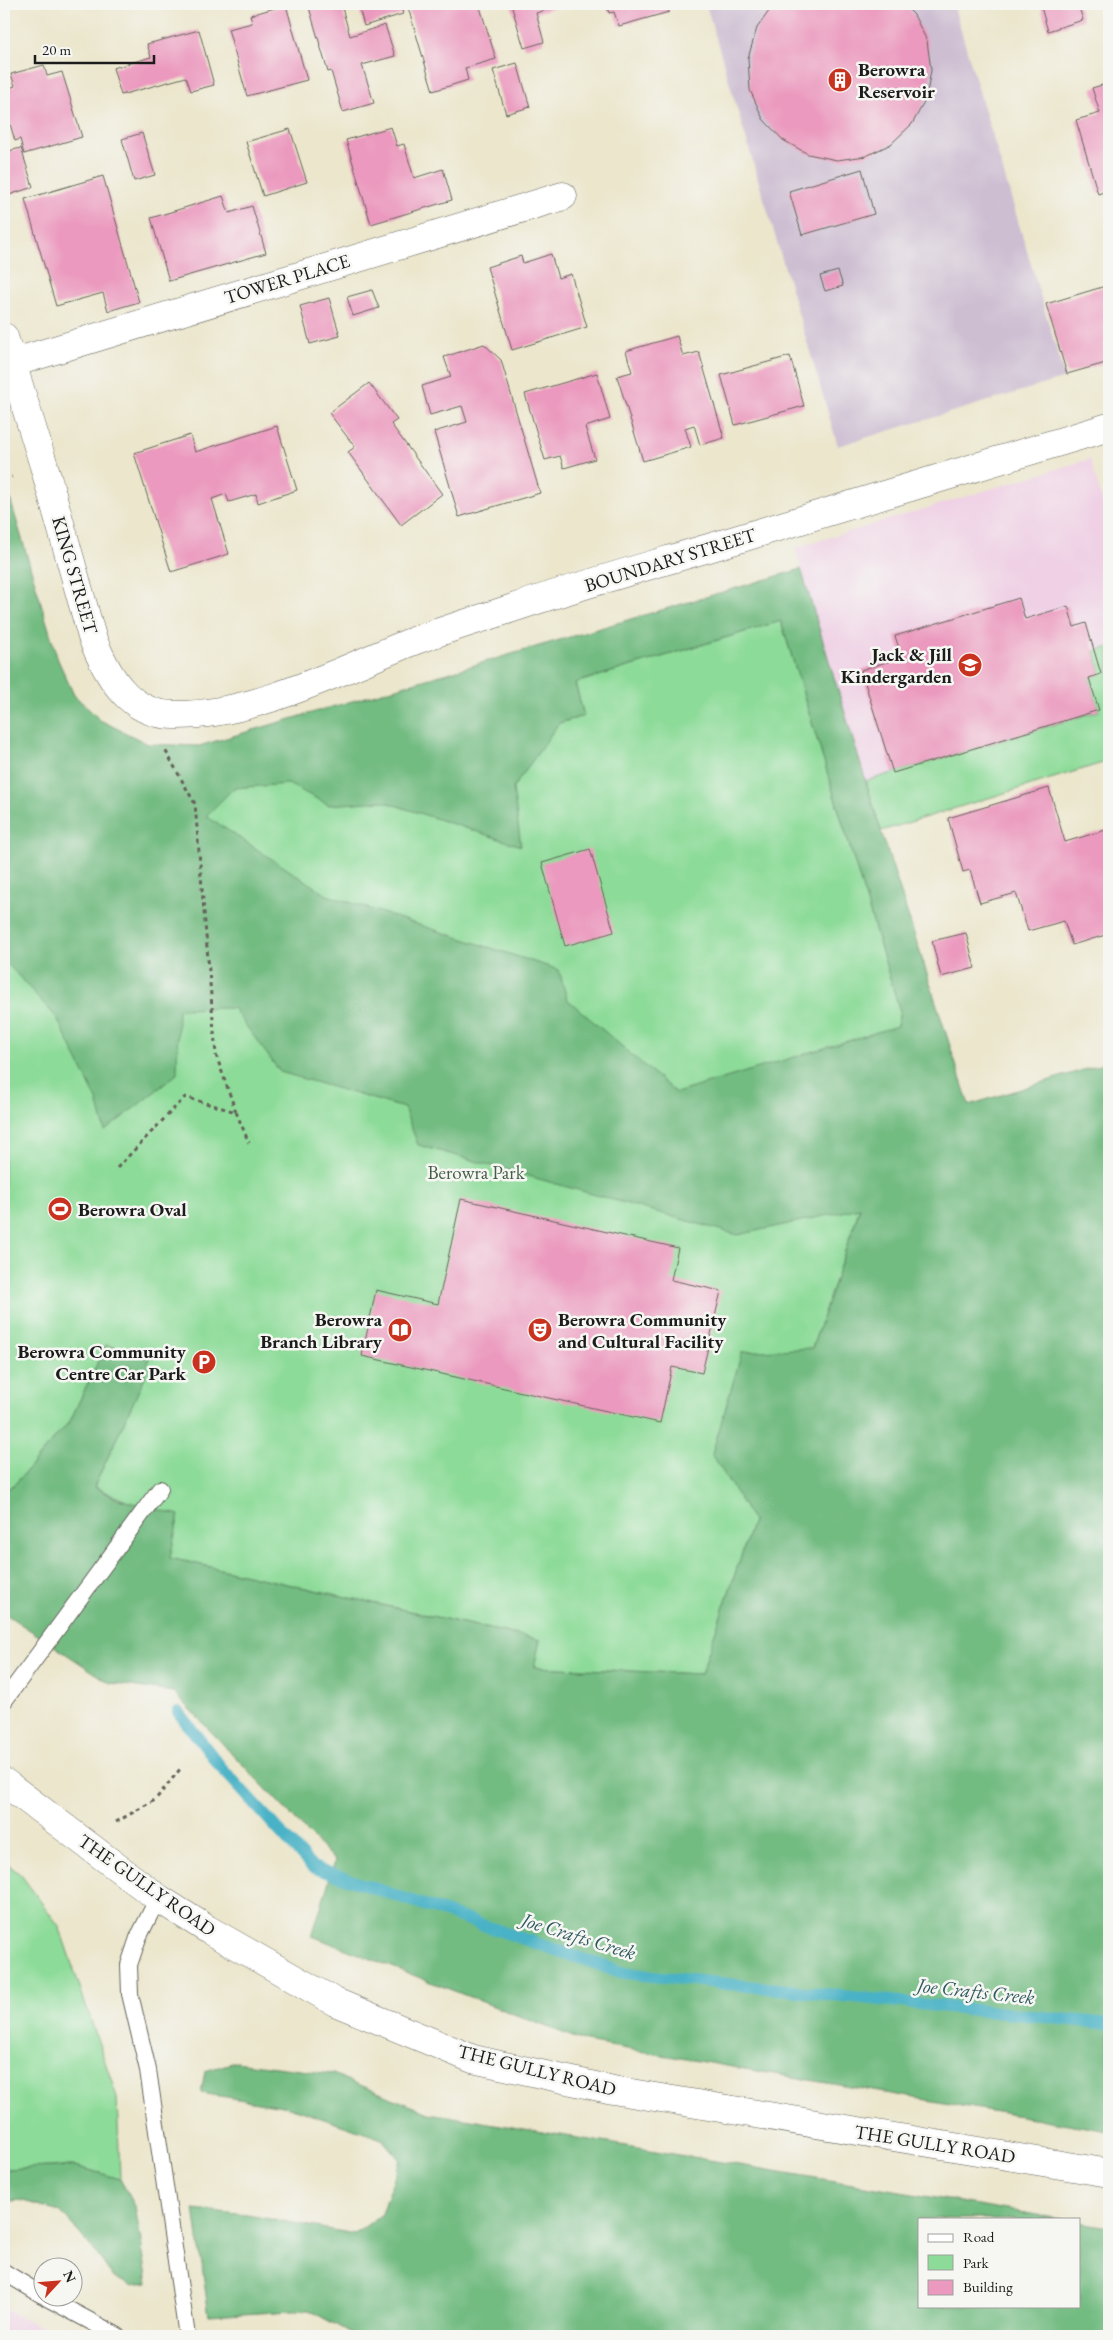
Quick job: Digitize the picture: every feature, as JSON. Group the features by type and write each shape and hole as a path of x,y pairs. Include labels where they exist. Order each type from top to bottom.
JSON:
{"street":[{"name":"TOWER PLACE","path":"12,363 563,196"},
{"name":"KING STREET","path":"4,337 92,637 101,660 116,686 135,703 156,713 173,715 235,707"},
{"name":"BOUNDARY STREET","path":"235,707 314,682 413,641 516,606 1109,427"},
{"name":"THE GULLY ROAD","path":"4,1782 158,1898 207,1929 335,2002 473,2059 613,2090 1109,2173"}],"lane":[{"path":"4,1701 160,1489"},
{"path":"158,1898 138,1938 130,1966 130,1994 148,2070 188,2336"},
{"path":"5,2277 32,2290"},
{"path":"66,2308 118,2336"}],"path":[{"path":"160,740 195,804 216,1055 249,1143"},
{"path":"117,1168 185,1097 236,1112"},
{"path":"82,1840 155,1800 181,1768"}],"shaded area":[{"path":"716,4 953,4 1065,378 838,446 707,8"},
{"name":"Jack & Jill Kindergarden","path":"1090,459 1109,523 1109,761 881,831 795,548"},
{"path":"4,2309 60,2336 4,2336"}],"green space":[{"path":"8,492 58,660 74,695 100,720 148,744 199,746 801,569 881,831 969,1105 1109,1062 1109,2131 586,2042 312,1936 335,1861 173,1692 110,1683 4,1613 4,1491 15,1484 70,1421 106,1345 150,1355 144,1379 94,1487 118,1499 179,1515 170,1558 540,1640 534,1667 701,1674 753,1521 712,1454 742,1352 812,1348 860,1208 738,1235 418,1145 404,1108 280,1072 233,1008 178,1009 177,1074 105,1131 97,1100 57,1018 4,960 4,493","holes":["781,621 900,1011 897,1026 676,1093 567,999 559,970 327,895 206,816 234,788 288,784 329,805 382,801 521,846 513,788 559,723 584,716 575,683"]},
{"name":"Berowra Park","path":"4,591 68,800 484,744 584,716 575,683 781,621 900,1011 860,1207 701,1674 534,1667 540,1640 170,1558 126,1501 94,1487 144,1379 106,1345 70,1421 15,1484 4,1491"},
{"path":"1109,647 1109,761 881,831 866,781 1099,711 1089,678 1101,674 1095,651"},
{"path":"4,1861 21,1875 59,1926 117,2097 120,2179 75,2166 4,2169"},
{"path":"235,2062 333,2074 429,2113 1055,2218 918,2218 918,2308 1080,2308 1080,2222 1109,2227 1109,2336 356,2336 309,2310 209,2316 194,2209 247,2215 355,2234 382,2214 400,2160 382,2139 289,2107 201,2093 205,2071"},
{"path":"75,2166 120,2179 135,2206 148,2283 132,2285 114,2278 93,2249 60,2211 19,2200 4,2202 4,2169"}],"building":[{"path":"308,4 341,4 350,36 385,25 395,56 362,65 374,103 343,112 331,71 328,72"},
{"path":"358,4 400,4 403,14 364,26"},
{"path":"407,4 479,4 496,59 465,68 468,80 433,91"},
{"path":"511,4 564,4 536,13 544,42 524,48"},
{"path":"606,4 667,4 669,12 619,26 614,12 609,13"},
{"name":"Berowra Reservoir","path":"774,4 903,4 914,15 927,41 931,70 926,99 912,124 891,144 866,156 837,160 808,154 783,140 763,119 750,90 748,58 757,28"},
{"path":"1040,4 1078,4 1083,20 1048,31"},
{"path":"286,5 307,80 247,96 228,29 252,23 250,15"},
{"path":"199,30 214,85 191,91 186,77 121,95 113,68 151,57 147,44"},
{"path":"517,63 530,107 506,114 493,70"},
{"path":"44,65 47,76 62,72 82,137 24,154 20,139 15,141 4,103 4,90 15,86 11,74"},
{"path":"1109,83 1109,190 1098,194 1076,120 1100,113 1092,88"},
{"path":"391,127 397,146 404,144 414,178 443,169 452,200 371,224 346,140"},
{"path":"290,129 307,182 263,196 246,142"},
{"path":"142,133 155,175 134,181 122,139"},
{"path":"21,148 33,187 9,195 4,177 4,152"},
{"path":"862,169 874,214 802,235 789,191"},
{"path":"103,176 139,302 108,311 103,293 56,306 25,199"},
{"path":"223,196 229,213 252,206 266,253 169,281 151,218"},
{"path":"551,254 558,278 571,274 587,327 512,350 487,267 521,256 523,263"},
{"path":"838,271 843,286 825,291 820,276"},
{"path":"1109,285 1109,343 1104,345 1109,362 1067,374 1046,304"},
{"path":"372,290 379,308 353,316 347,297"},
{"path":"329,298 340,336 310,344 300,306"},
{"path":"677,336 683,356 699,352 724,438 700,445 694,425 685,428 691,447 643,461 617,376 632,372 626,351"},
{"path":"484,344 501,360 540,493 459,517 434,432 467,422 462,406 430,415 422,386 451,377 444,357"},
{"path":"790,356 804,406 735,425 721,375"},
{"path":"597,373 610,419 585,427 595,459 564,468 560,456 545,460 525,394"},
{"path":"369,383 397,420 391,424 442,494 401,525 348,452 355,447 329,413"},
{"path":"277,426 297,490 258,503 256,494 229,502 226,494 212,499 229,554 171,572 134,453 190,435 195,452"},
{"path":"1019,598 1025,619 1068,606 1074,627 1086,623 1101,674 1089,678 1099,710 893,773 861,670 902,657 895,636"},
{"path":"1049,788 1065,842 1109,829 1109,934 1072,945 1064,921 1028,931 1016,893 980,903 970,870 963,872 948,818"},
{"path":"590,849 614,932 565,946 542,863"},
{"path":"966,933 975,968 941,977 932,941"},
{"name":"Berowra Community and Cultural Facility","path":"461,1199 678,1248 671,1280 721,1291 702,1373 672,1367 660,1423 362,1356 376,1290 438,1304"}],"waterway":[{"name":"Joe Crafts Creek","path":"178,1712 220,1766 312,1867 624,1973 1109,2024"}],"place":[{"name":"Berowra Reservoir","path":"840,80"},
{"name":"Jack & Jill Kindergarden","path":"970,665"},
{"name":"Berowra Oval","path":"60,1209"},
{"name":"Berowra Branch Library","path":"400,1330"},
{"name":"Berowra Community and Cultural Facility","path":"540,1330"},
{"name":"Berowra Community Centre Car Park","path":"204,1362"}]}
